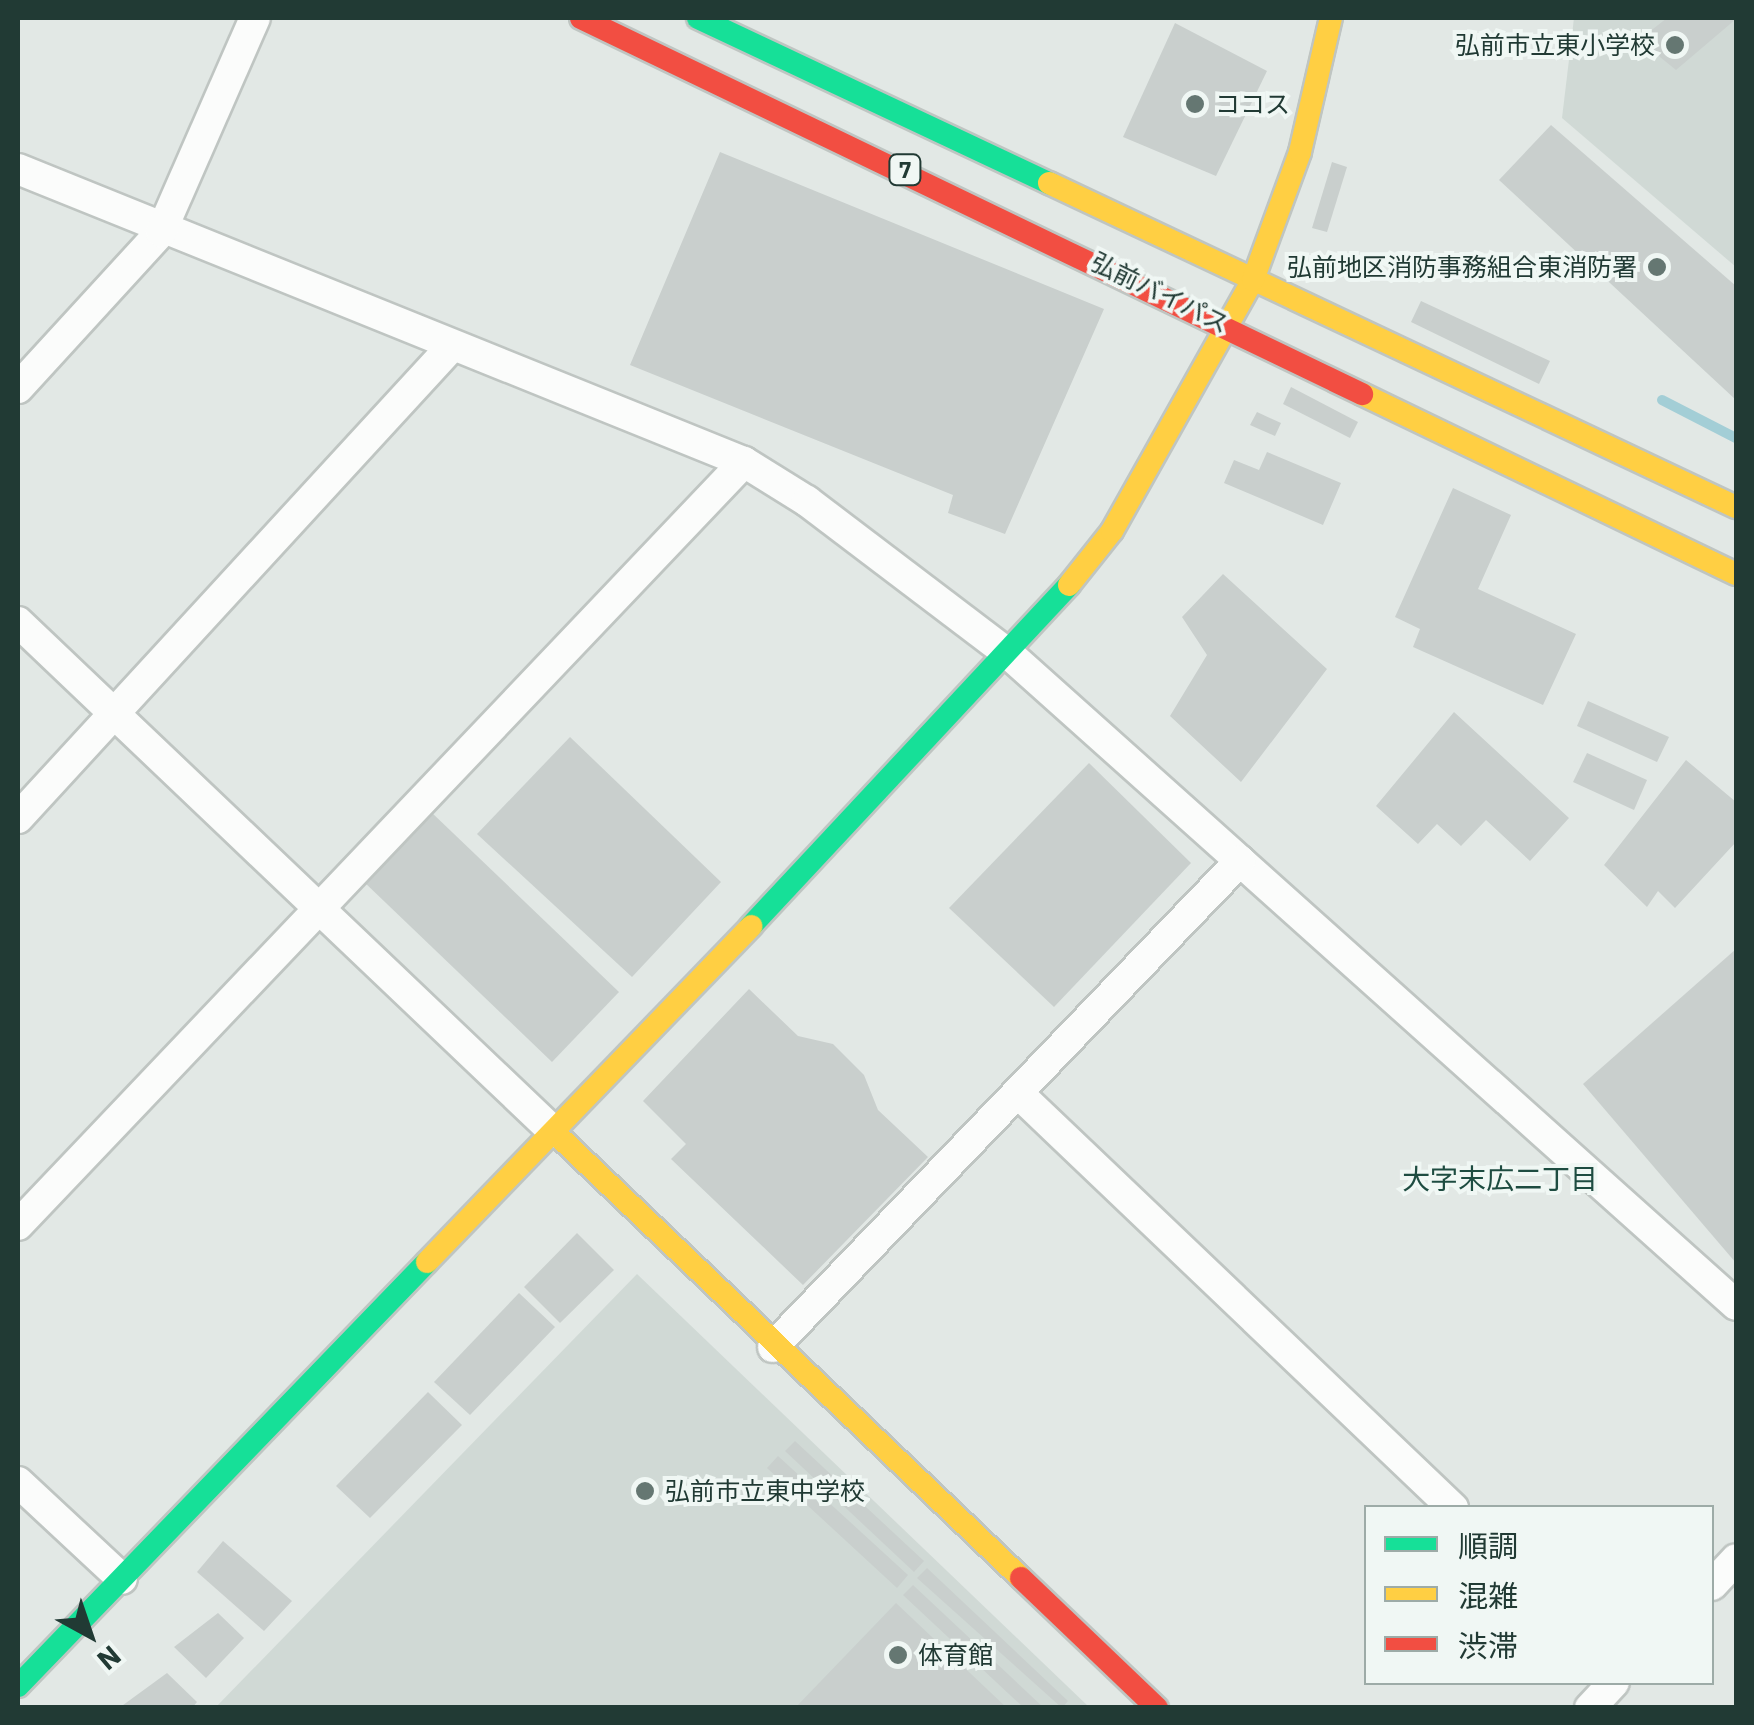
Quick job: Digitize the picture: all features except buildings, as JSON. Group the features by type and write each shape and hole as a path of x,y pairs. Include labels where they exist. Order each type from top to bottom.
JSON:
{"main road":[{"name":"弘前バイパス","path":"698,18 1736,507"},
{"name":"7","path":"710,18 778,54"},
{"path":"18,1686 1011,656 1112,531 1252,280 1300,152 1331,18"},
{"name":"弘前バイパス","path":"571,21 810,124 1736,574"},
{"path":"554,1132 772,1347 1157,1708"}],"street":[{"path":"18,388 161,232 255,18"},
{"path":"18,169 161,232 744,462 1011,656 1736,1305"},
{"path":"18,818 114,718 450,348"},
{"path":"18,1225 744,462"},
{"path":"18,622 114,718 554,1132"},
{"path":"772,1347 1240,860"},
{"path":"1019,1094 1449,1505"},
{"path":"18,1482 122,1579"},
{"path":"1714,1582 1736,1560"},
{"path":"1590,1708 1611,1685"}],"shaded area":[{"path":"1574,18 1736,18 1736,267 1562,118"},
{"name":"弘前市立東中学校","path":"637,1274 1089,1707 215,1708"}],"waterway":[{"path":"1662,400 1736,438"}],"traffic: fast":[{"path":"698,18 1049,183"},
{"path":"751,926 1069,585"},
{"path":"18,1686 427,1262"}],"traffic: slow":[{"path":"1069,585 1112,531 1253,280 1300,152 1331,18"},
{"path":"1049,183 1736,507"},
{"path":"1362,394 1736,574"},
{"path":"427,1262 751,926"},
{"path":"554,1132 1021,1578"}],"traffic: jam":[{"path":"581,18 1362,394"},
{"path":"1021,1578 1157,1708"}],"place":[{"name":"弘前市立東小学校","path":"1675,45"},
{"name":"ココス","path":"1195,104"},
{"name":"弘前地区消防事務組合東消防署","path":"1657,267"},
{"name":"弘前市立東中学校","path":"645,1491"},
{"name":"体育館","path":"898,1655"}],"district":[{"name":"大字末広二丁目","path":"1500,1179"}]}
